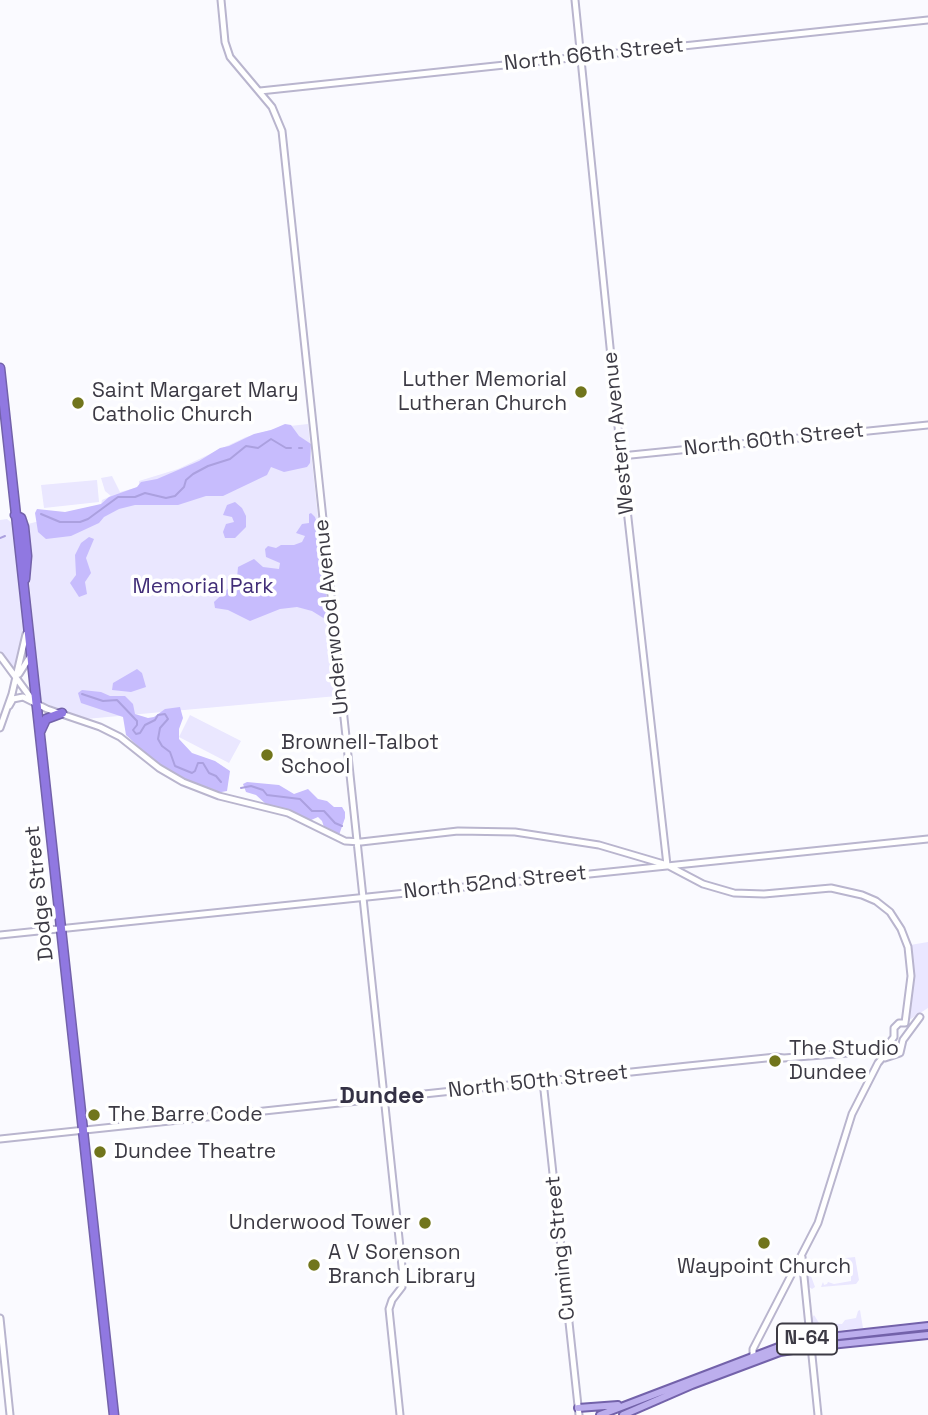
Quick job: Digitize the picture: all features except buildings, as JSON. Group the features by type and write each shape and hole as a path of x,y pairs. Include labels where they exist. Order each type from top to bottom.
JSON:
{"highway":[{"name":"Dodge Street","path":"0,368 15,515 21,518 25,531 27,556 23,593 114,1415"},
{"path":"39,735 46,719 62,713"}],"main road":[{"name":"N-64","path":"623,1415 771,1355 811,1343 928,1326"},
{"name":"N-64","path":"604,1413 789,1343 928,1335"},
{"path":"578,1411 627,1404"},
{"path":"592,1415 604,1413"}],"street":[{"name":"Underwood Avenue","path":"221,0 229,57 275,112 282,137 403,1277 403,1286 390,1306"},
{"name":"Western Avenue","path":"575,0 621,456 667,865"},
{"name":"North 66th Street","path":"260,91 928,20"},
{"name":"North 60th Street","path":"621,456 928,425"},
{"path":"0,728 16,680 27,624"},
{"path":"0,656 36,703"},
{"path":"16,680 31,656"},
{"path":"9,706 18,697 25,697 112,732 159,768 194,788 288,813 337,838 356,843 450,831 506,831 599,845 667,865 703,884 734,893 764,894 831,888 854,892 876,901 894,918 908,947 911,976 903,1040 900,1052 895,1055 888,1050"},
{"name":"North 52nd Street","path":"0,935 928,839"},
{"path":"753,1355 753,1349 821,1216 851,1115 888,1050 894,1028 905,1025 928,1010"},
{"name":"North 50th Street","path":"0,1139 776,1057 888,1050"},
{"name":"Cuming Street","path":"543,1081 578,1411"},
{"path":"802,1257 818,1415"},
{"path":"386,1295 390,1306 400,1415"},
{"path":"0,1318 8,1415"}],"green space":[{"name":"Memorial Park","path":"308,424 337,696 86,719 44,703 40,698 29,578 31,554 28,524 101,505 102,500 111,496 105,491 101,478 112,476 120,492 139,487 139,481 178,469 246,437 281,427"},
{"path":"97,480 99,502 44,508 41,485"},
{"path":"7,519 12,523 24,632 14,668 0,652 0,520"},
{"path":"190,715 241,741 229,763 179,737"},
{"path":"928,942 928,1008 906,1022 913,979 910,945"},
{"path":"855,1257 859,1280 856,1284 821,1287 823,1282 824,1285 828,1282 834,1284 851,1281 851,1268 841,1266 812,1271 815,1287 812,1289 808,1286 806,1264 809,1262"},
{"path":"860,1310 863,1328 813,1333 814,1315 819,1323 842,1324 845,1320 856,1318"}],"shaded area":[{"path":"285,424 291,425 299,436 311,444 310,463 307,467 284,472 271,467 267,475 223,496 206,496 178,505 135,505 119,509 99,523 71,536 46,539 38,532 35,513 37,509 65,512 101,504 109,497 137,487 141,482 157,479 199,461 220,448"},
{"path":"235,502 246,516 246,527 235,538 225,538 223,532 226,524 234,522 232,517 223,515 227,505"},
{"path":"311,513 319,529 329,618 325,619 312,611 297,607 280,609 250,621 228,610 215,608 214,602 237,578 238,567 254,559 263,567 279,569 280,563 266,557 265,549 268,546 276,548 302,542 305,536 296,533 302,524 309,523"},
{"path":"89,537 94,539 86,558 91,573 85,582 87,594 79,597 70,583 76,575 75,555 81,543"},
{"path":"137,669 142,673 146,687 131,692 112,690 113,683"},
{"path":"82,690 125,696 133,704 135,714 148,718 165,709 180,707 183,718 179,739 192,753 215,761 230,771 227,791 216,793 185,781 156,763 126,735 123,717 81,703 78,693"},
{"path":"247,782 279,785 294,794 308,789 318,799 327,801 334,807 342,807 345,818 339,835 325,830 318,817 309,821 284,809 267,805 256,795 246,792 243,784"}],"waterway":[{"path":"41,514 60,522 80,522 118,497 135,497 145,493 166,498 175,496 193,474 230,459 246,446 258,448 271,439 291,448"},
{"path":"0,538 5,536"},
{"path":"82,694 103,701 117,700 137,721 133,730 136,734 158,715 165,714 168,719 160,728 158,739 170,752 175,766 192,773 198,763 203,763 209,773 221,782"},
{"path":"241,788 251,786 263,790 267,795 300,799 312,811 324,811 335,823 342,826"}],"place":[{"name":"Luther Memorial Lutheran Church","path":"581,392"},
{"name":"Saint Margaret Mary Catholic Church","path":"78,403"},
{"name":"Brownell-Talbot School","path":"267,755"},
{"name":"The Studio Dundee","path":"775,1061"},
{"name":"The Barre Code","path":"94,1115"},
{"name":"Dundee Theatre","path":"100,1152"},
{"name":"Underwood Tower","path":"425,1223"},
{"name":"Waypoint Church","path":"764,1243"},
{"name":"A V Sorenson Branch Library","path":"314,1265"}],"district":[{"name":"Dundee","path":"382,1097"}]}
